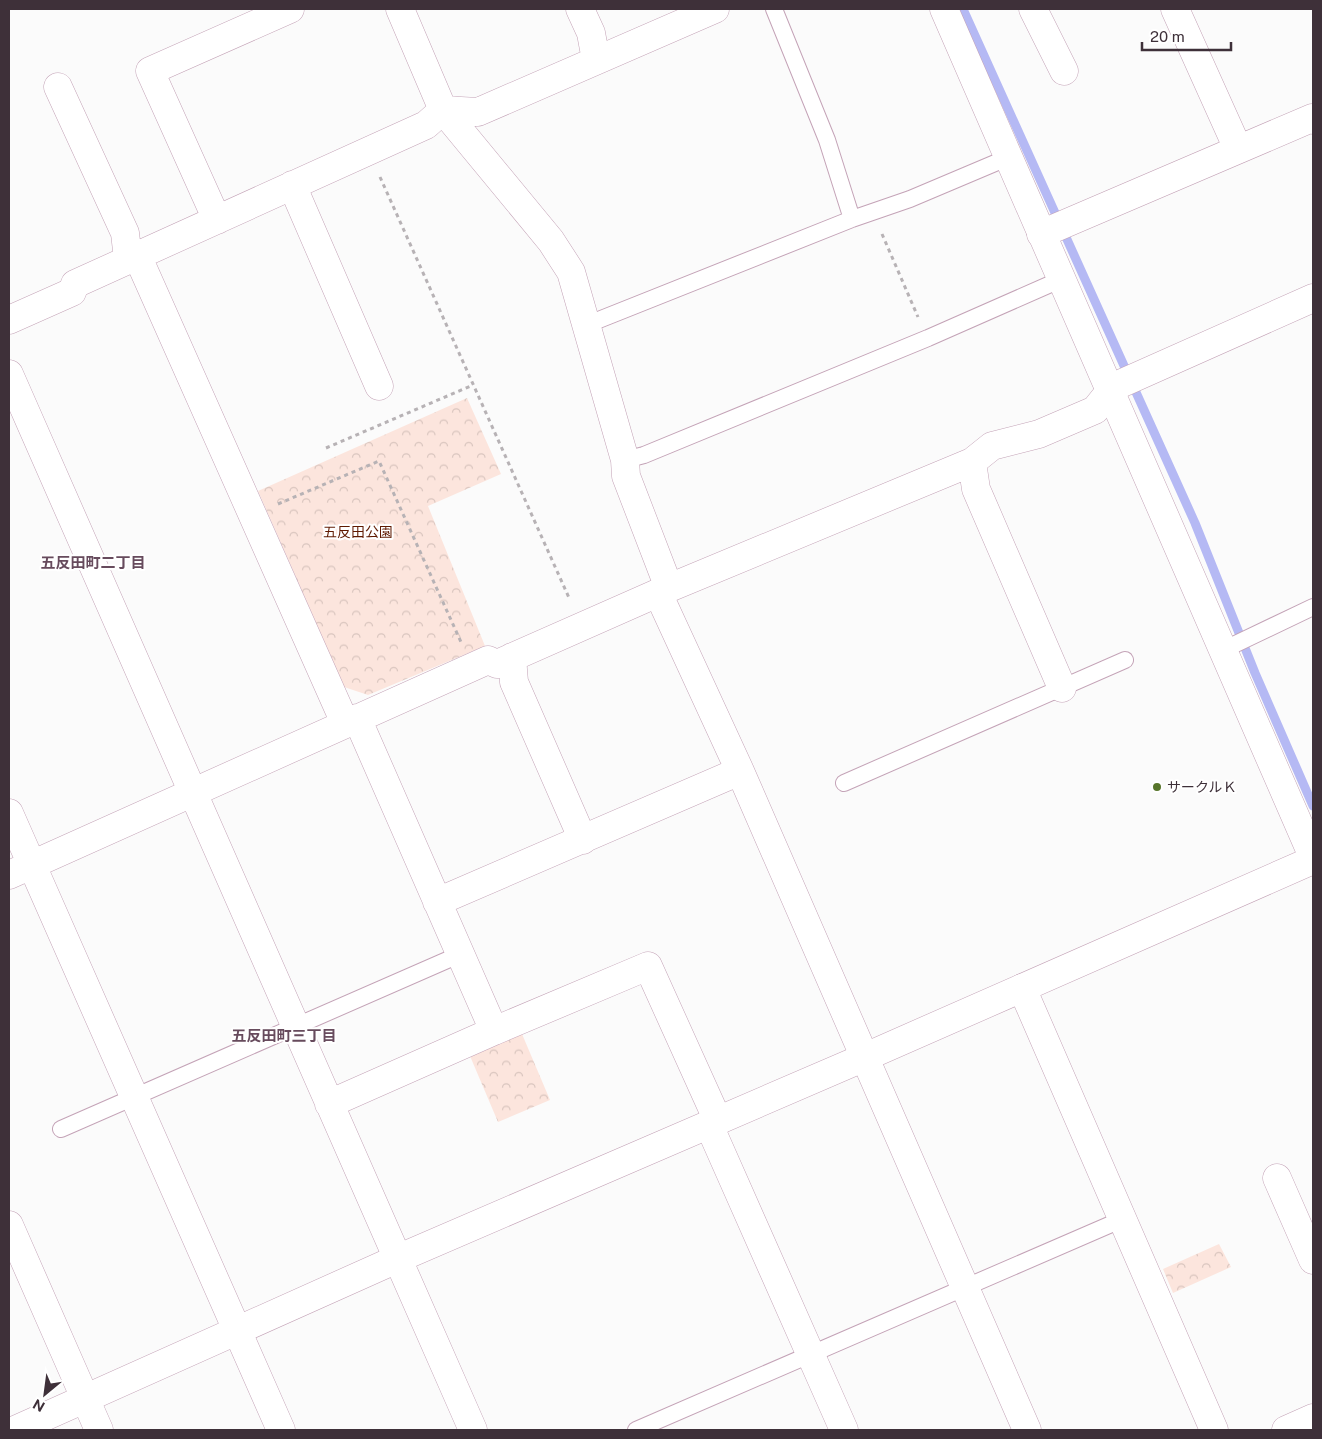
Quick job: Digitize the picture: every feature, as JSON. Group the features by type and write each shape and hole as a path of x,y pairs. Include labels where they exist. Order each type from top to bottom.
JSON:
{"street":[{"path":"217,220 150,71 290,9"},
{"path":"400,9 443,110 551,241 571,272 625,460 626,476 664,590 863,1058 1027,1430"},
{"path":"580,9 591,33 596,60"},
{"path":"9,320 72,292 75,284 426,125 443,110 478,112 715,9"},
{"path":"1033,9 1064,71"},
{"path":"1175,9 1238,149"},
{"path":"15,1430 238,1332 397,1259 1022,988 1313,855 1123,383 1062,279 1045,233 1007,158 950,10"},
{"path":"58,87 133,257 437,902 494,1031"},
{"path":"1045,233 1238,149 1312,118 1313,120"},
{"path":"292,185 379,386"},
{"path":"20,870 488,660 497,664 664,590 972,462 992,446 1039,434 1095,410 1123,383 1313,298"},
{"path":"9,374 194,791 294,1026 473,1430"},
{"path":"972,462 976,489 1062,688"},
{"path":"512,657 514,682 583,840"},
{"path":"437,902 740,772"},
{"path":"9,813 20,870 135,1097 280,1430"},
{"path":"329,1104 648,966 844,1430"},
{"path":"1022,988 1214,1430"},
{"path":"1277,1178 1313,1260"},
{"path":"9,1225 99,1430"},
{"path":"1286,1430 1313,1418"}],"lane":[{"path":"774,9 827,140 852,219"},
{"path":"586,325 852,219 873,213 1007,158"},
{"path":"625,460 644,455 928,338 1062,279"},
{"path":"1228,647 1313,607"},
{"path":"844,783 1125,660"},
{"path":"61,1129 461,954"},
{"path":"636,1430 1123,1219"}],"path":[{"path":"368,152 573,608"},
{"path":"873,213 928,338"},
{"path":"326,448 473,385"},
{"path":"254,515 380,461 472,667"}],"green space":[{"name":"五反田公園","path":"467,398 501,474 428,506 485,646 368,695 344,687 258,491"},
{"path":"522,1034 550,1100 498,1122 470,1056"},
{"path":"1219,1244 1231,1267 1173,1293 1163,1269"}],"waterway":[{"path":"963,9 1195,523 1255,673 1313,806"}],"place":[{"name":"サークルＫ","path":"1157,787"}],"district":[{"name":"五反田町二丁目","path":"93,563"},
{"name":"五反田町三丁目","path":"284,1036"}]}
